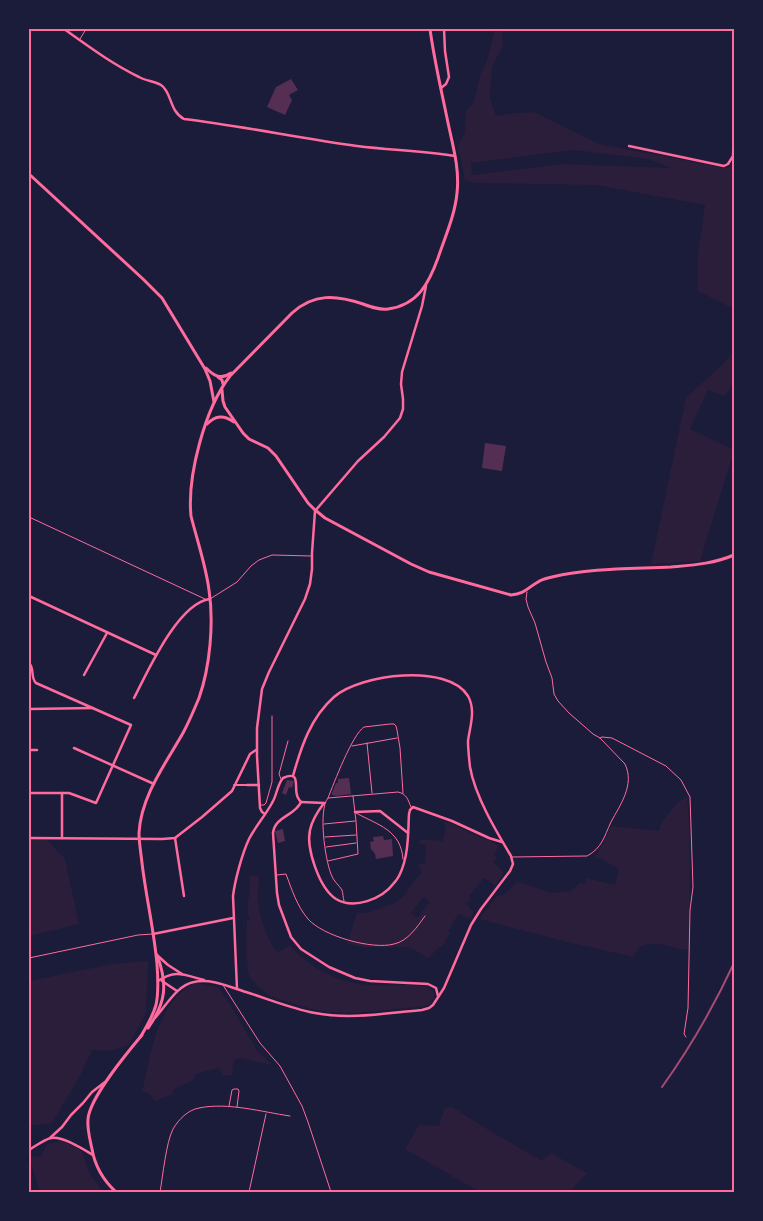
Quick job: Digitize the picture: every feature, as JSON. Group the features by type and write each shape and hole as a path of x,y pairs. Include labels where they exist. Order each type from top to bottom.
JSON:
{"street":[{"path":"64,29 109,60 141,78 163,86 178,116 184,119 367,147 434,152 455,156"},
{"path":"265,814 261,811 260,805 257,750 258,718 262,689 305,599 310,584 315,511 358,461 384,437 400,418 403,409 400,384 402,372 426,286 455,206 458,179 455,156 430,29"},
{"path":"441,88 446,84 449,77 444,29"},
{"path":"629,146 724,166 731,161 733,156 734,124"},
{"path":"29,174 155,290 164,301 202,364 212,385 214,403"},
{"path":"141,1036 156,1005 158,991 155,949 144,879 140,838 142,816 154,784 199,697 208,655 210,635 208,585 191,513 194,471 202,433 208,417 222,387 236,369 292,313 305,303 320,298 333,297 378,309 391,309 410,301 426,286"},
{"path":"202,364 209,372 223,382 222,394 224,404 236,424 247,438 265,446 276,456 315,511 332,522 429,572 512,595 527,591 540,580 569,574 701,564 734,555"},
{"path":"218,377 227,376 236,369"},
{"path":"212,385 217,389 222,387"},
{"path":"202,433 208,423 216,418 225,417 236,424"},
{"path":"29,596 156,656"},
{"path":"134,698 156,656 182,616 200,602 208,599"},
{"path":"84,675 106,633"},
{"path":"29,663 32,677 36,683 131,724 96,803 69,793 29,793"},
{"path":"158,956 168,965 184,974 314,1013 353,1016 425,1009 432,1006 438,998 447,983 470,925 504,881 513,864 511,856 502,842 472,779 468,746 472,716 471,702 468,696 462,688 449,680 428,676 388,677 364,681 341,691 326,705 309,729 292,776"},
{"path":"29,708 94,708"},
{"path":"74,748 154,784"},
{"path":"29,750 37,750"},
{"path":"29,838 175,838 192,826 232,791 250,754 257,750"},
{"path":"237,989 233,918 234,886 248,842 273,802 281,780 286,776 292,776"},
{"path":"292,776 297,782 297,795 301,802"},
{"path":"234,785 259,785"},
{"path":"62,793 62,838"},
{"path":"301,802 324,803 312,822 309,841 319,876 328,892 344,902 361,903 370,900 382,895 394,884 404,864 411,808 452,820 502,842"},
{"path":"301,802 298,807 274,826 273,833 279,902 286,925 295,943 306,953 346,975 370,981 430,984 436,988 438,998"},
{"path":"355,812 380,811 408,833"},
{"path":"175,838 184,896"},
{"path":"153,934 233,918"},
{"path":"154,1019 161,1006 164,979 155,949"},
{"path":"158,980 173,974 184,974"},
{"path":"164,979 178,991"},
{"path":"116,1192 100,1174 93,1155 88,1117 94,1101 108,1079 178,991 183,986 192,982 207,981"},
{"path":"29,1150 50,1138 84,1103 92,1092 108,1079"},
{"path":"50,1138 72,1143 93,1155"}],"lane":[{"path":"80,40 86,29"},
{"path":"29,517 208,599 225,591 237,582 259,560 272,555 312,556"},
{"path":"511,856 587,856 597,849 625,797 628,782 625,764 600,738 569,713 554,694 552,678 535,623 528,607 527,591"},
{"path":"260,805 266,803 272,782 272,716"},
{"path":"344,902 342,890 333,879 327,861 323,824 324,803 361,728 394,724 396,726 400,748 403,793 408,799 411,808"},
{"path":"600,738 602,736 612,738 666,766 681,780 690,798 693,887 690,910 688,1008 684,1030 686,1037"},
{"path":"351,746 398,738"},
{"path":"281,780 279,774 288,741"},
{"path":"367,743 372,794"},
{"path":"328,798 403,793"},
{"path":"327,861 358,854 353,796"},
{"path":"355,812 385,827 397,839 403,854 404,864"},
{"path":"323,824 356,821"},
{"path":"324,837 356,834"},
{"path":"325,848 357,843"},
{"path":"276,875 286,874 297,902 313,924 328,933 360,943 394,944 410,935 425,916"},
{"path":"29,958 138,935 153,934"},
{"path":"223,985 260,1043 280,1066 302,1106 330,1192"},
{"path":"229,1107 234,1088 239,1091 237,1108"},
{"path":"160,1192 170,1136 178,1121 184,1116 198,1108 214,1106 290,1116"},
{"path":"249,1192 266,1113"}],"shaded area":[{"path":"495,29 502,29 503,46 492,67 490,98 496,116 534,112 599,144 720,167 728,168 733,163 734,158 734,312 732,308 698,291 698,254 705,205 596,185 475,183 465,180 458,145 465,133 466,111 474,102 480,75 486,64","holes":["573,150 649,159 671,168 563,164 472,175 471,163"]},
{"path":"734,350 734,381 725,396 708,390 690,429 734,450 700,561 651,564 686,398 727,360"},
{"path":"687,797 690,853 689,948 685,950 649,944 637,950 634,957 479,919 497,896 506,893 517,881 551,893 571,891 580,883 585,884 587,878 615,885 619,869 596,856 612,826 659,831 661,823 677,803"},
{"path":"444,822 452,824 499,846 494,855 497,858 493,862 503,872 502,876 495,886 484,878 469,896 471,898 466,904 474,912 470,919 458,914 448,931 451,933 445,942 428,959 408,947 364,947 347,944 357,913 368,913 393,905 406,894 422,870 418,867 419,864 425,864 426,845 419,844 420,839 443,841 446,826","holes":["423,897 430,902 417,918 411,913"]},
{"path":"29,838 45,838 65,859 79,924 29,936"},
{"path":"249,876 259,876 258,898 260,914 266,934 276,951 279,952 290,945 304,959 331,976 368,985 426,986 433,991 434,998 429,1005 419,1007 353,1013 327,1012 300,1006 270,996 251,979 248,973 246,958 247,920 250,920 247,907 250,890"},
{"path":"148,961 146,1013 128,1046 107,1051 92,1050 80,1076 52,1123 29,1126 29,981 112,964"},
{"path":"195,983 218,987 258,1052 271,1065 240,1058 234,1060 232,1075 224,1076 219,1068 196,1074 194,1080 173,1090 173,1094 155,1101 150,1094 142,1092 157,1030 163,1016 172,1003 182,992"},
{"path":"452,1107 542,1161 551,1153 587,1173 569,1192 480,1192 405,1149 419,1125 439,1126 445,1108"},
{"path":"61,1141 77,1147 82,1152 90,1174 103,1192 40,1192 29,1157 41,1156 47,1144"}],"building":[{"path":"291,79 298,90 289,95 292,100 285,115 267,107 276,87"},
{"path":"485,443 506,446 502,471 482,468"},
{"path":"349,778 351,794 332,795 338,779"},
{"path":"287,780 294,781 292,788 289,787 286,795 282,793"},
{"path":"283,829 285,841 278,843 275,831"},
{"path":"383,836 384,840 392,839 393,856 376,859 375,854 371,850 370,842 374,841 373,837"}],"railway":[{"path":"662,1087 701,1026 734,963"}]}
